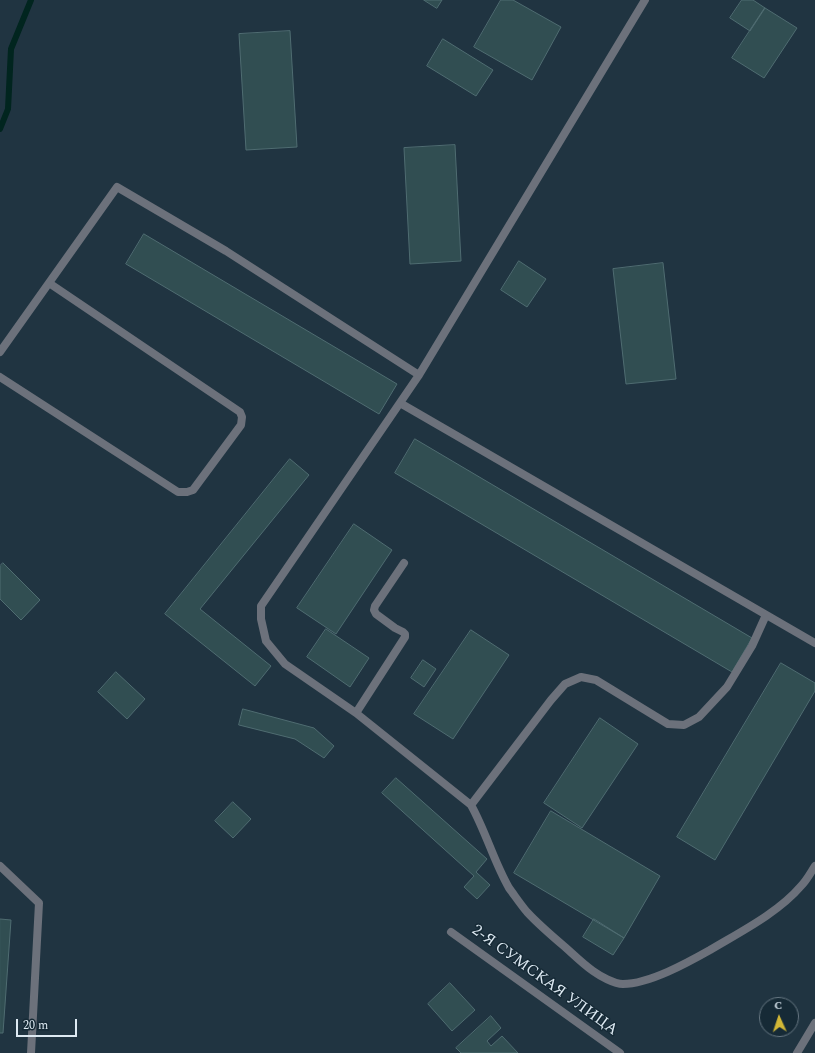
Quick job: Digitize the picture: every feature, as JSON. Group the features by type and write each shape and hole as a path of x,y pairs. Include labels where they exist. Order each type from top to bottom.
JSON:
{"street":[{"path":"645,0 419,375 261,606 260,619 266,641 285,664 356,713 471,805 508,886 515,897 538,923 593,971 606,979 622,984 637,982 654,977 694,959 756,923 785,901 802,886 815,866"},
{"path":"0,352 117,187 226,251 419,375"},
{"path":"0,377 178,492 193,490 241,425 242,417 240,412 49,283"},
{"path":"400,403 815,643"},
{"path":"356,713 405,637 403,632 376,614 374,608 404,563"},
{"path":"471,805 551,700 565,684 581,677 596,680 668,724 684,725 699,717 727,687 752,646 766,615"},
{"path":"0,866 39,903 31,1053"},
{"name":"2-Я СУМСКАЯ УЛИЦА","path":"451,932 620,1053"},
{"path":"797,1053 815,1023"}],"building":[{"path":"424,0 442,0 437,8"},
{"path":"501,0 513,0 561,27 532,80 474,47"},
{"path":"742,0 753,0 765,8 750,31 730,18"},
{"path":"765,8 797,28 764,78 732,58"},
{"path":"290,31 297,147 246,150 239,34"},
{"path":"443,39 493,70 476,96 427,66"},
{"path":"455,145 461,261 410,264 404,148"},
{"path":"144,234 397,384 379,414 126,264"},
{"path":"519,261 546,279 527,307 501,290"},
{"path":"663,263 676,379 626,384 613,269"},
{"path":"415,439 752,638 732,672 395,473"},
{"path":"290,459 309,475 200,609 271,666 255,686 165,614"},
{"path":"354,524 392,550 336,634 297,608"},
{"path":"3,563 40,600 21,620 0,599 0,566"},
{"path":"326,629 369,658 350,687 307,657"},
{"path":"471,630 509,655 453,739 414,714"},
{"path":"423,660 436,669 424,687 411,678"},
{"path":"781,663 815,683 815,691 715,860 677,837"},
{"path":"116,672 145,699 127,719 98,692"},
{"path":"243,709 314,728 334,746 324,758 295,739 239,725"},
{"path":"600,718 638,744 582,828 544,803"},
{"path":"396,778 487,859 476,872 490,885 477,899 464,887 474,876 382,793"},
{"path":"233,802 251,819 233,838 215,821"},
{"path":"551,811 660,876 624,938 514,873"},
{"path":"0,919 11,920 3,1033 0,1033"},
{"path":"594,919 624,938 613,955 583,937"},
{"path":"450,983 475,1010 452,1031 428,1004"},
{"path":"491,1016 501,1028 487,1041 491,1046 502,1036 518,1053 461,1053 456,1048"}],"waterway":[{"path":"0,129 8,109 11,49 31,0"}]}
